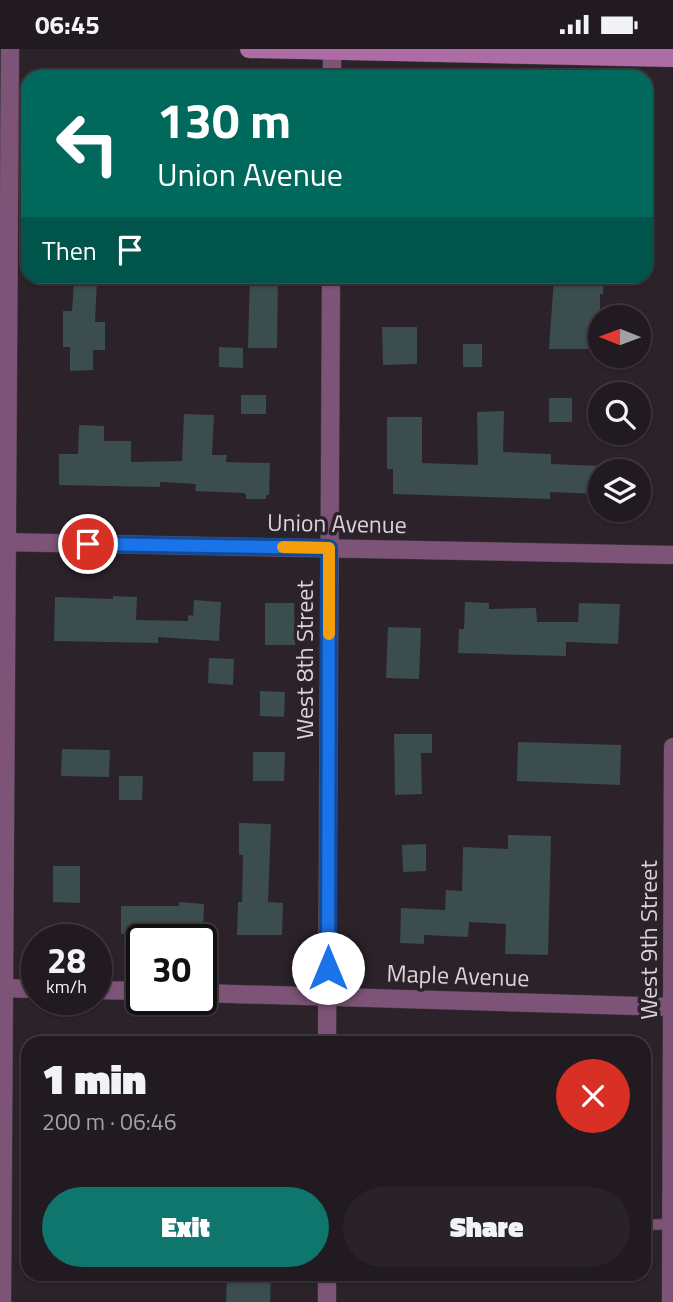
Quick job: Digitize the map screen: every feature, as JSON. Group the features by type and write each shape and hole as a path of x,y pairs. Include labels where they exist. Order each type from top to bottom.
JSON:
{"street":[{"path":"2,1302 5,223 10,49"},
{"path":"249,49 476,51 673,58"},
{"path":"332,51 332,70"},
{"name":"West 8th Street","path":"327,1036 331,284"},
{"name":"Union Avenue","path":"4,542 673,555"},
{"name":"West 9th Street","path":"671,1302 673,747"},
{"path":"2,988 21,989"},
{"name":"Maple Avenue","path":"217,993 672,1007"},
{"path":"327,1281 327,1302"}],"lane":[{"path":"651,1225 671,1224"}],"building":[{"path":"74,284 97,284 95,322 105,322 105,350 93,350 93,370 70,371 70,347 63,347 63,311 72,311"},
{"path":"250,284 278,284 277,348 248,348"},
{"path":"554,284 604,284 600,305 588,305 588,349 549,349"},
{"path":"382,327 417,327 417,364 383,365"},
{"path":"463,344 482,344 482,367 463,367"},
{"path":"219,347 243,348 243,368 219,367"},
{"path":"241,395 266,395 266,414 241,414"},
{"path":"549,398 572,398 572,422 549,422"},
{"path":"504,411 503,452 551,454 551,464 588,466 588,494 550,492 550,499 393,494 393,469 387,469 387,417 422,417 422,463 478,465 477,412"},
{"path":"184,414 214,415 212,455 227,455 226,462 270,463 269,495 266,495 266,499 246,499 246,494 243,493 195,491 196,484 160,482 160,487 59,485 59,454 78,454 79,425 104,426 104,441 131,441 131,462 182,461"},
{"path":"113,596 137,597 136,620 188,621 188,615 193,616 194,600 221,602 219,641 158,637 158,643 54,641 55,597 113,599"},
{"path":"465,602 489,603 489,609 536,608 537,622 578,622 579,603 620,604 618,644 566,642 566,656 458,653 459,629 464,629"},
{"path":"265,603 294,603 295,645 265,645"},
{"path":"388,627 421,628 419,679 386,678"},
{"path":"209,658 234,659 233,685 208,683"},
{"path":"260,691 285,692 284,717 260,716"},
{"path":"394,734 432,734 432,753 421,753 422,794 395,795"},
{"path":"518,742 621,745 620,785 517,781"},
{"path":"62,749 110,750 109,777 61,776"},
{"path":"253,752 285,752 284,781 253,781"},
{"path":"119,776 143,776 142,800 119,800"},
{"path":"239,823 271,824 268,902 283,903 282,935 237,935 238,902 242,902 243,855 239,855"},
{"path":"508,835 551,836 548,955 505,954 506,924 469,922 468,937 424,935 424,944 400,943 401,908 445,910 446,890 462,891 463,847 508,849"},
{"path":"426,844 426,871 403,872 402,845"},
{"path":"53,866 80,866 80,903 53,902"},
{"path":"179,902 204,904 203,924 126,924 126,934 121,934 121,906 179,906"},
{"path":"227,1281 271,1281 270,1302 226,1302"}],"slow traffic":[{"path":"283,547 329,548 329,634"}],"route":[{"path":"88,544 329,548 328,968"}]}
